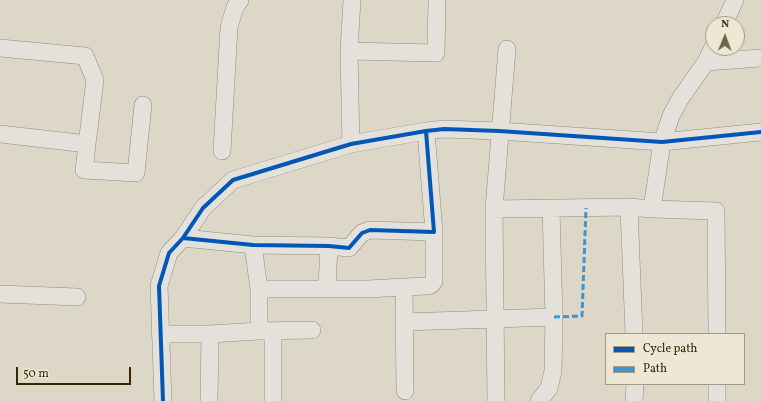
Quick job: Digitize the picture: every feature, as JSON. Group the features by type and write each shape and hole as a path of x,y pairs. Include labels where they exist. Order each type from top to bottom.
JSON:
{"street":[{"path":"222,151 229,27 235,7 240,0"},
{"path":"351,144 349,51 352,0"},
{"path":"349,51 436,53 437,0"},
{"path":"728,16 735,0"},
{"path":"0,48 85,56 95,80 84,170 136,173 143,105"},
{"path":"496,401 494,209 499,132 507,49"},
{"path":"652,209 662,142 671,116 680,99 709,56"},
{"path":"727,56 761,58"},
{"path":"163,401 159,286 169,253 183,238 203,208 233,180 351,144 426,131 444,130 499,132 662,142 761,132"},
{"path":"259,289 368,289 431,285 434,281 434,232 426,131"},
{"path":"0,134 87,144"},
{"path":"494,209 629,207 716,211 717,333"},
{"path":"629,207 634,333"},
{"path":"539,401 549,388 553,371 554,317 551,208"},
{"path":"183,238 254,245 329,246 349,248 362,233 370,230 434,232"},
{"path":"254,245 266,331 273,401"},
{"path":"327,288 329,246"},
{"path":"404,287 406,392"},
{"path":"0,294 77,297"},
{"path":"404,322 554,317"},
{"path":"160,334 210,334 312,330"},
{"path":"209,401 210,334"},
{"path":"634,401 635,385"},
{"path":"717,385 717,401"}],"marked path":[{"path":"554,317 582,316 586,208"}],"cycle path":[{"path":"163,401 159,286 169,253 183,238 203,208 233,180 351,144 444,129 499,131 662,142 761,132"},
{"path":"183,238 253,245 329,246 349,248 362,233 370,230 434,232 426,131"}]}
